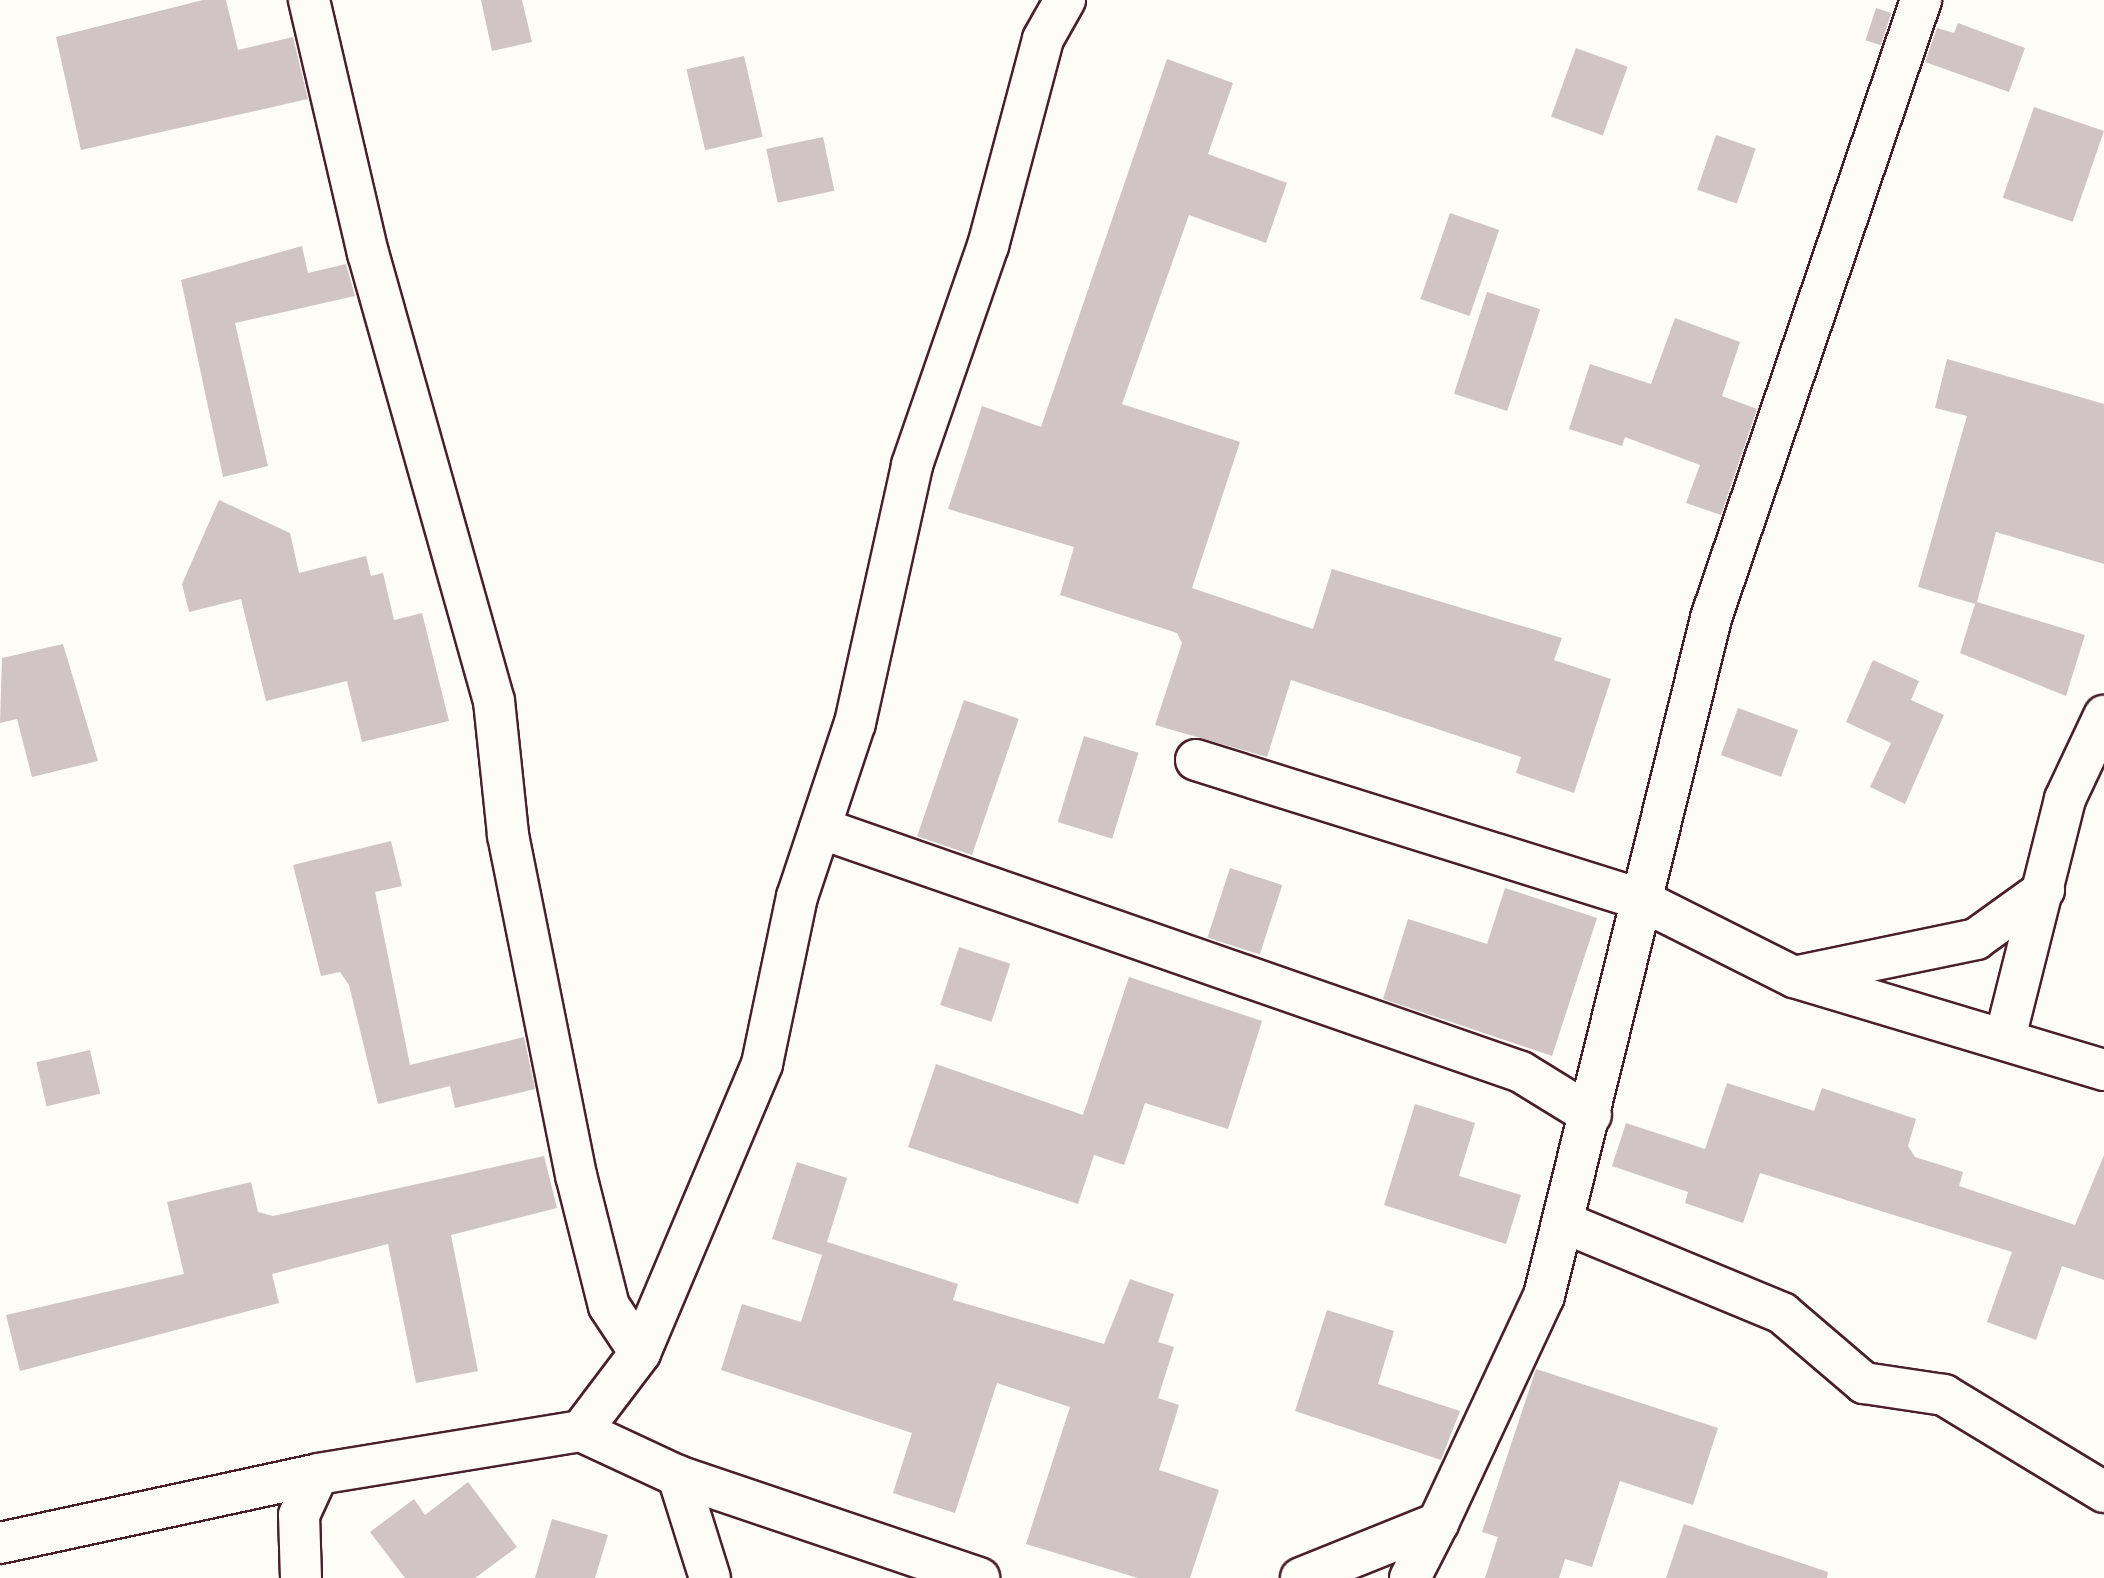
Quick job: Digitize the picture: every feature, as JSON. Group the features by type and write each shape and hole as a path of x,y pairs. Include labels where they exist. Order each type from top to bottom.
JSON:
{"street":[{"path":"309,0 368,254 494,701 508,835 576,1175 609,1306 640,1354"},
{"path":"581,1431 640,1354 762,1064 820,828 855,723 912,465 988,246 1043,39 1065,0"},
{"path":"1410,1578 1544,1296 1567,1224 1637,898 1711,618 1920,0"},
{"path":"2006,1034 2065,799 2104,716"},
{"path":"1196,760 1637,898 1794,977 2006,1034 2104,1070"},
{"path":"820,828 1522,1072 1591,1115"},
{"path":"1794,977 1976,939 2044,890"},
{"path":"1567,1224 1782,1314 1864,1383 1944,1395 2104,1492"},
{"path":"0,1543 318,1474 581,1431 678,1476 979,1578"},
{"path":"301,1578 299,1515 318,1474"},
{"path":"678,1476 710,1578"},
{"path":"1300,1578 1438,1523"}],"building":[{"path":"203,0 226,0 238,50 293,37 308,99 81,150 56,37"},
{"path":"481,0 522,0 532,42 492,51"},
{"path":"1876,8 1891,13 1881,45 1865,40"},
{"path":"1958,23 2025,48 2009,92 1925,62 1937,28 1954,33"},
{"path":"1576,48 1628,67 1603,135 1551,117"},
{"path":"744,56 763,137 705,150 687,69"},
{"path":"1167,59 1233,83 1208,154 1287,183 1266,243 1189,215 1122,404 1240,442 1192,588 1313,629 1332,569 1562,638 1554,660 1611,679 1574,793 1516,773 1521,757 1291,680 1267,757 1155,725 1182,643 1177,633 1060,595 1074,547 948,509 982,406 1041,427"},
{"path":"2034,107 2104,131 2073,222 2003,198"},
{"path":"1716,135 1756,149 1737,204 1697,190"},
{"path":"823,137 834,191 778,203 766,149"},
{"path":"1450,213 1499,230 1470,316 1420,299"},
{"path":"302,246 308,273 346,264 355,296 235,323 268,466 223,477 181,280"},
{"path":"1487,292 1540,309 1507,411 1454,394"},
{"path":"1675,318 1740,342 1722,396 1757,409 1721,515 1686,503 1700,465 1625,437 1622,446 1569,429 1590,364 1651,384"},
{"path":"1947,359 2104,404 2104,564 1996,532 1977,602 2085,635 2066,696 1960,653 1975,604 1918,587 1967,416 1935,408"},
{"path":"219,500 290,533 299,573 366,556 371,576 383,573 394,620 422,613 449,721 362,742 347,681 266,701 241,599 189,612 182,584"},
{"path":"63,644 98,761 32,777 17,719 0,723 2,658"},
{"path":"1873,660 1919,681 1911,700 1944,715 1905,804 1870,787 1891,743 1846,722"},
{"path":"964,700 1019,719 972,855 917,836"},
{"path":"1738,708 1798,730 1781,777 1721,755"},
{"path":"1084,736 1139,753 1112,839 1058,822"},
{"path":"391,841 402,886 375,892 410,1065 524,1037 535,1089 455,1108 450,1086 378,1104 349,985 340,972 321,976 293,865"},
{"path":"1230,868 1282,885 1260,954 1207,937"},
{"path":"1505,888 1597,918 1552,1056 1383,999 1408,919 1487,944"},
{"path":"959,947 1010,964 992,1022 940,1005"},
{"path":"1129,977 1262,1021 1228,1129 1145,1103 1124,1165 1094,1155 1078,1204 908,1147 936,1064 1083,1115"},
{"path":"90,1050 100,1094 47,1106 36,1062"},
{"path":"1727,1083 1814,1111 1822,1088 1916,1119 1908,1146 1915,1157 1963,1172 1959,1186 2075,1225 2104,1155 2104,1280 2062,1266 2036,1340 1987,1322 2012,1252 1760,1173 1743,1223 1685,1203 1688,1192 1612,1166 1626,1123 1705,1149"},
{"path":"1415,1104 1475,1123 1459,1176 1521,1195 1506,1244 1384,1205"},
{"path":"544,1156 557,1208 451,1235 478,1371 416,1383 388,1244 272,1274 279,1303 20,1371 6,1315 184,1274 167,1202 251,1182 258,1212 273,1216"},
{"path":"797,1162 847,1178 827,1242 958,1284 953,1300 1104,1344 1130,1279 1174,1294 1158,1342 1174,1347 1158,1398 1179,1405 1159,1470 1219,1490 1190,1578 1138,1578 1026,1544 1070,1407 997,1383 955,1513 893,1493 912,1433 721,1370 742,1304 801,1322 822,1255 772,1239"},
{"path":"1327,1310 1394,1331 1378,1384 1460,1411 1441,1460 1295,1411"},
{"path":"1536,1369 1718,1428 1693,1505 1620,1481 1592,1567 1565,1559 1559,1578 1485,1578 1498,1537 1482,1532"},
{"path":"468,1482 517,1547 475,1578 405,1578 370,1532 414,1499 425,1515"},
{"path":"552,1519 608,1535 595,1578 535,1578"},
{"path":"1684,1524 1828,1572 1827,1578 1666,1578"}]}
